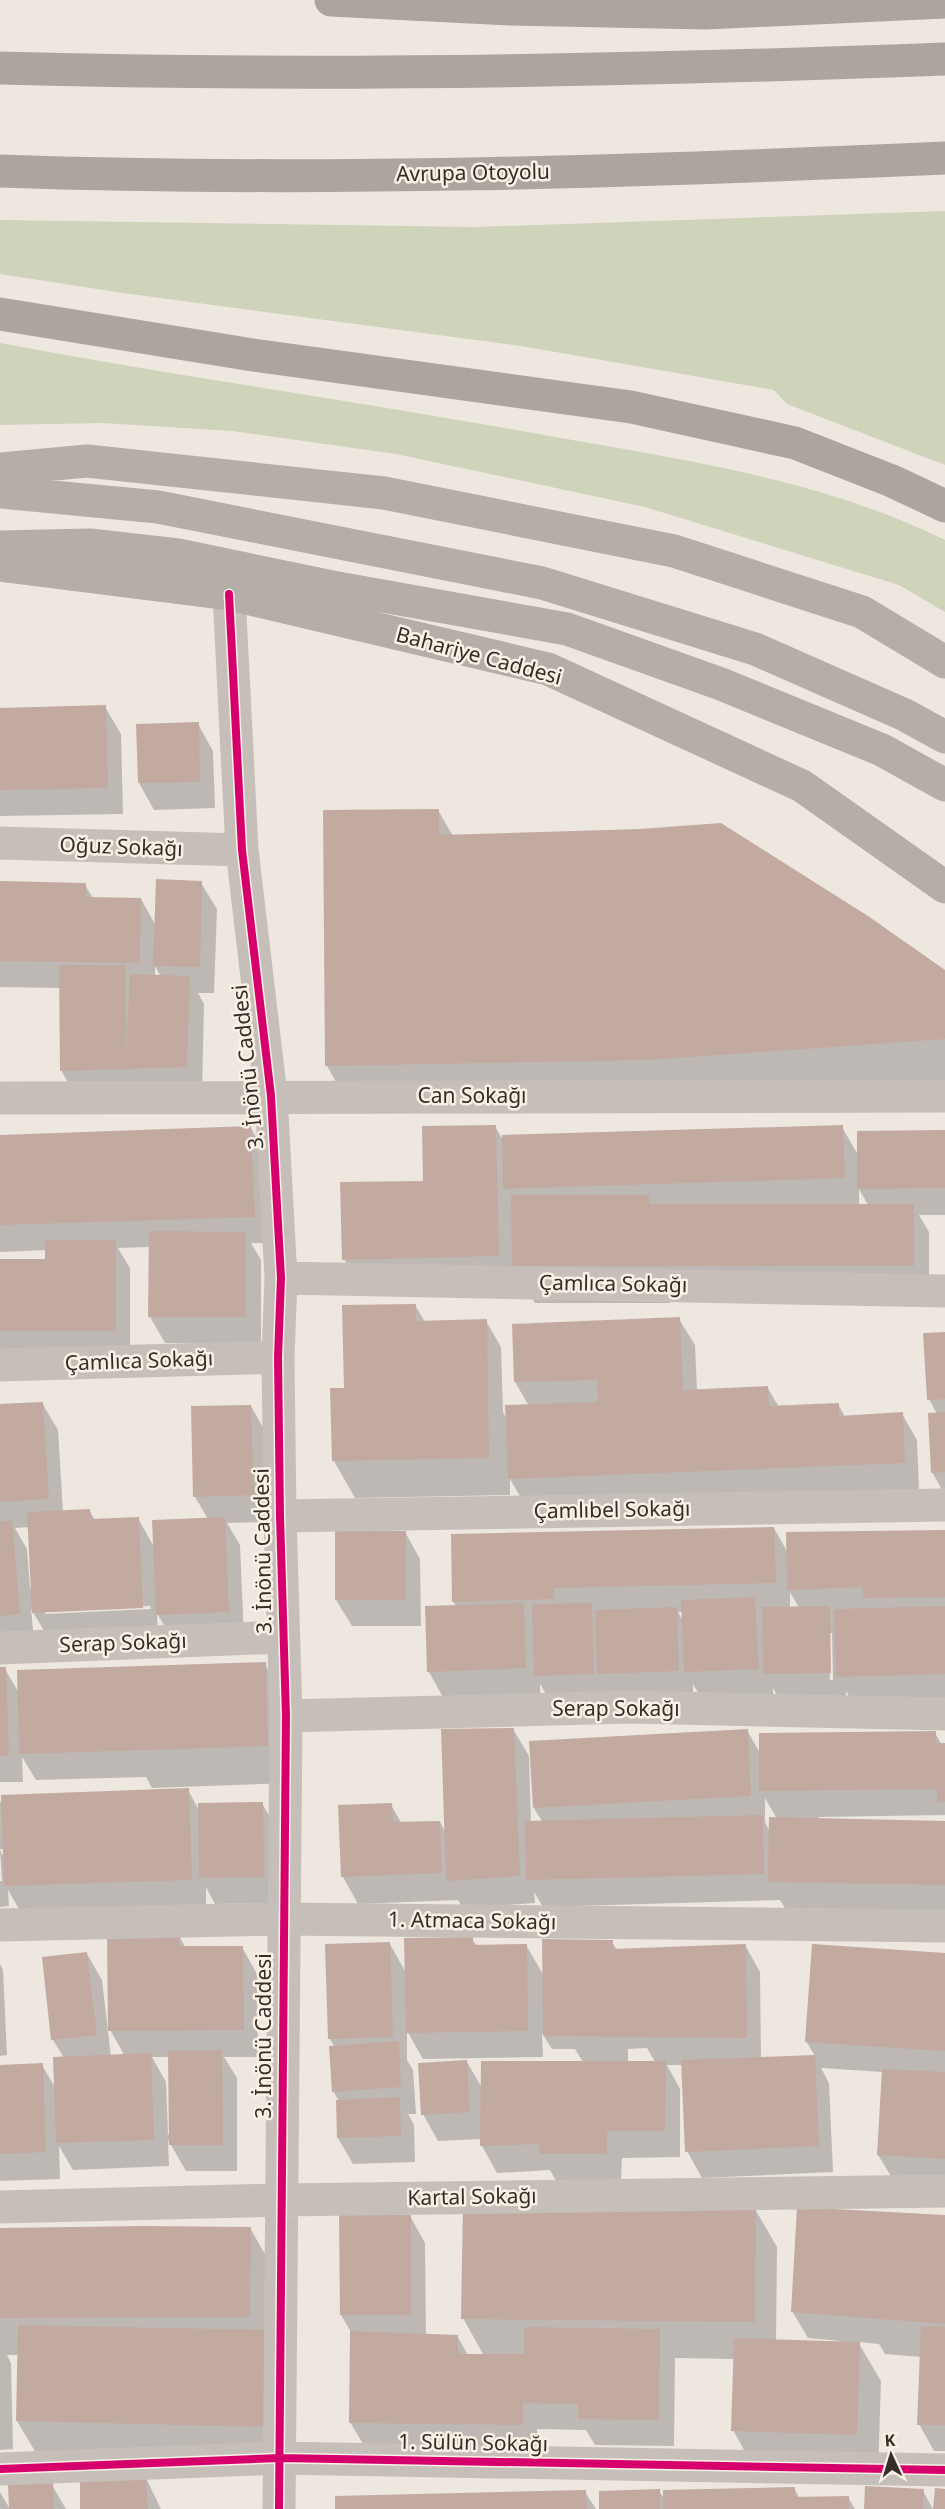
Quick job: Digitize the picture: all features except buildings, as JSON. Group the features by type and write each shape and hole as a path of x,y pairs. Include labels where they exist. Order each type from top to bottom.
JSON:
{"highway":[{"path":"331,0 510,9 705,13 945,2"},
{"path":"0,68 192,73 416,74 658,70 945,59"},
{"name":"Avrupa Otoyolu","path":"0,171 368,175 682,170 945,158"},
{"path":"0,314 252,355 631,407 795,443 892,481 945,506"}],"main road":[{"path":"0,469 87,462 384,493 674,551 862,612 945,662"},
{"path":"0,492 158,507 542,583 755,649 904,716 945,737"},
{"path":"0,547 90,545 178,555 332,588 567,628 721,684 882,750 945,785"},
{"name":"Bahariye Caddesi","path":"0,565 229,594 548,669 802,786 945,887"}],"street":[{"name":"3. İnönü Caddesi","path":"229,594 242,850 271,1096 282,1278 278,1357 282,1637 286,1716 279,2509"},
{"name":"Oğuz Sokağı","path":"0,843 242,850"},
{"name":"Can Sokağı","path":"0,1098 945,1096"},
{"name":"Çamlıca Sokağı","path":"282,1278 945,1291"},
{"name":"Çamlıca Sokağı","path":"0,1365 278,1357"},
{"name":"Çamlıbel Sokağı","path":"280,1516 945,1505"},
{"name":"Serap Sokağı","path":"0,1648 282,1637"},
{"name":"Serap Sokağı","path":"286,1716 630,1707 945,1714"},
{"name":"1. Atmaca Sokağı","path":"0,1925 283,1919 945,1926"},
{"name":"Kartal Sokağı","path":"0,2207 281,2200 945,2191"},
{"name":"1. Sülün Sokağı","path":"0,2469 280,2458 945,2470"}],"green space":[{"path":"945,211 945,465 787,404 774,390 521,346 123,293 0,274 0,220 475,227"},
{"path":"0,343 659,455 805,488 853,502 945,540 945,612 899,585 645,507 396,454 232,431 103,423 0,425"}],"cycle path":[{"path":"229,594 242,850 271,1096 281,1278 278,1357 286,1716 279,2509"},
{"path":"0,2469 280,2458 945,2470"}]}
